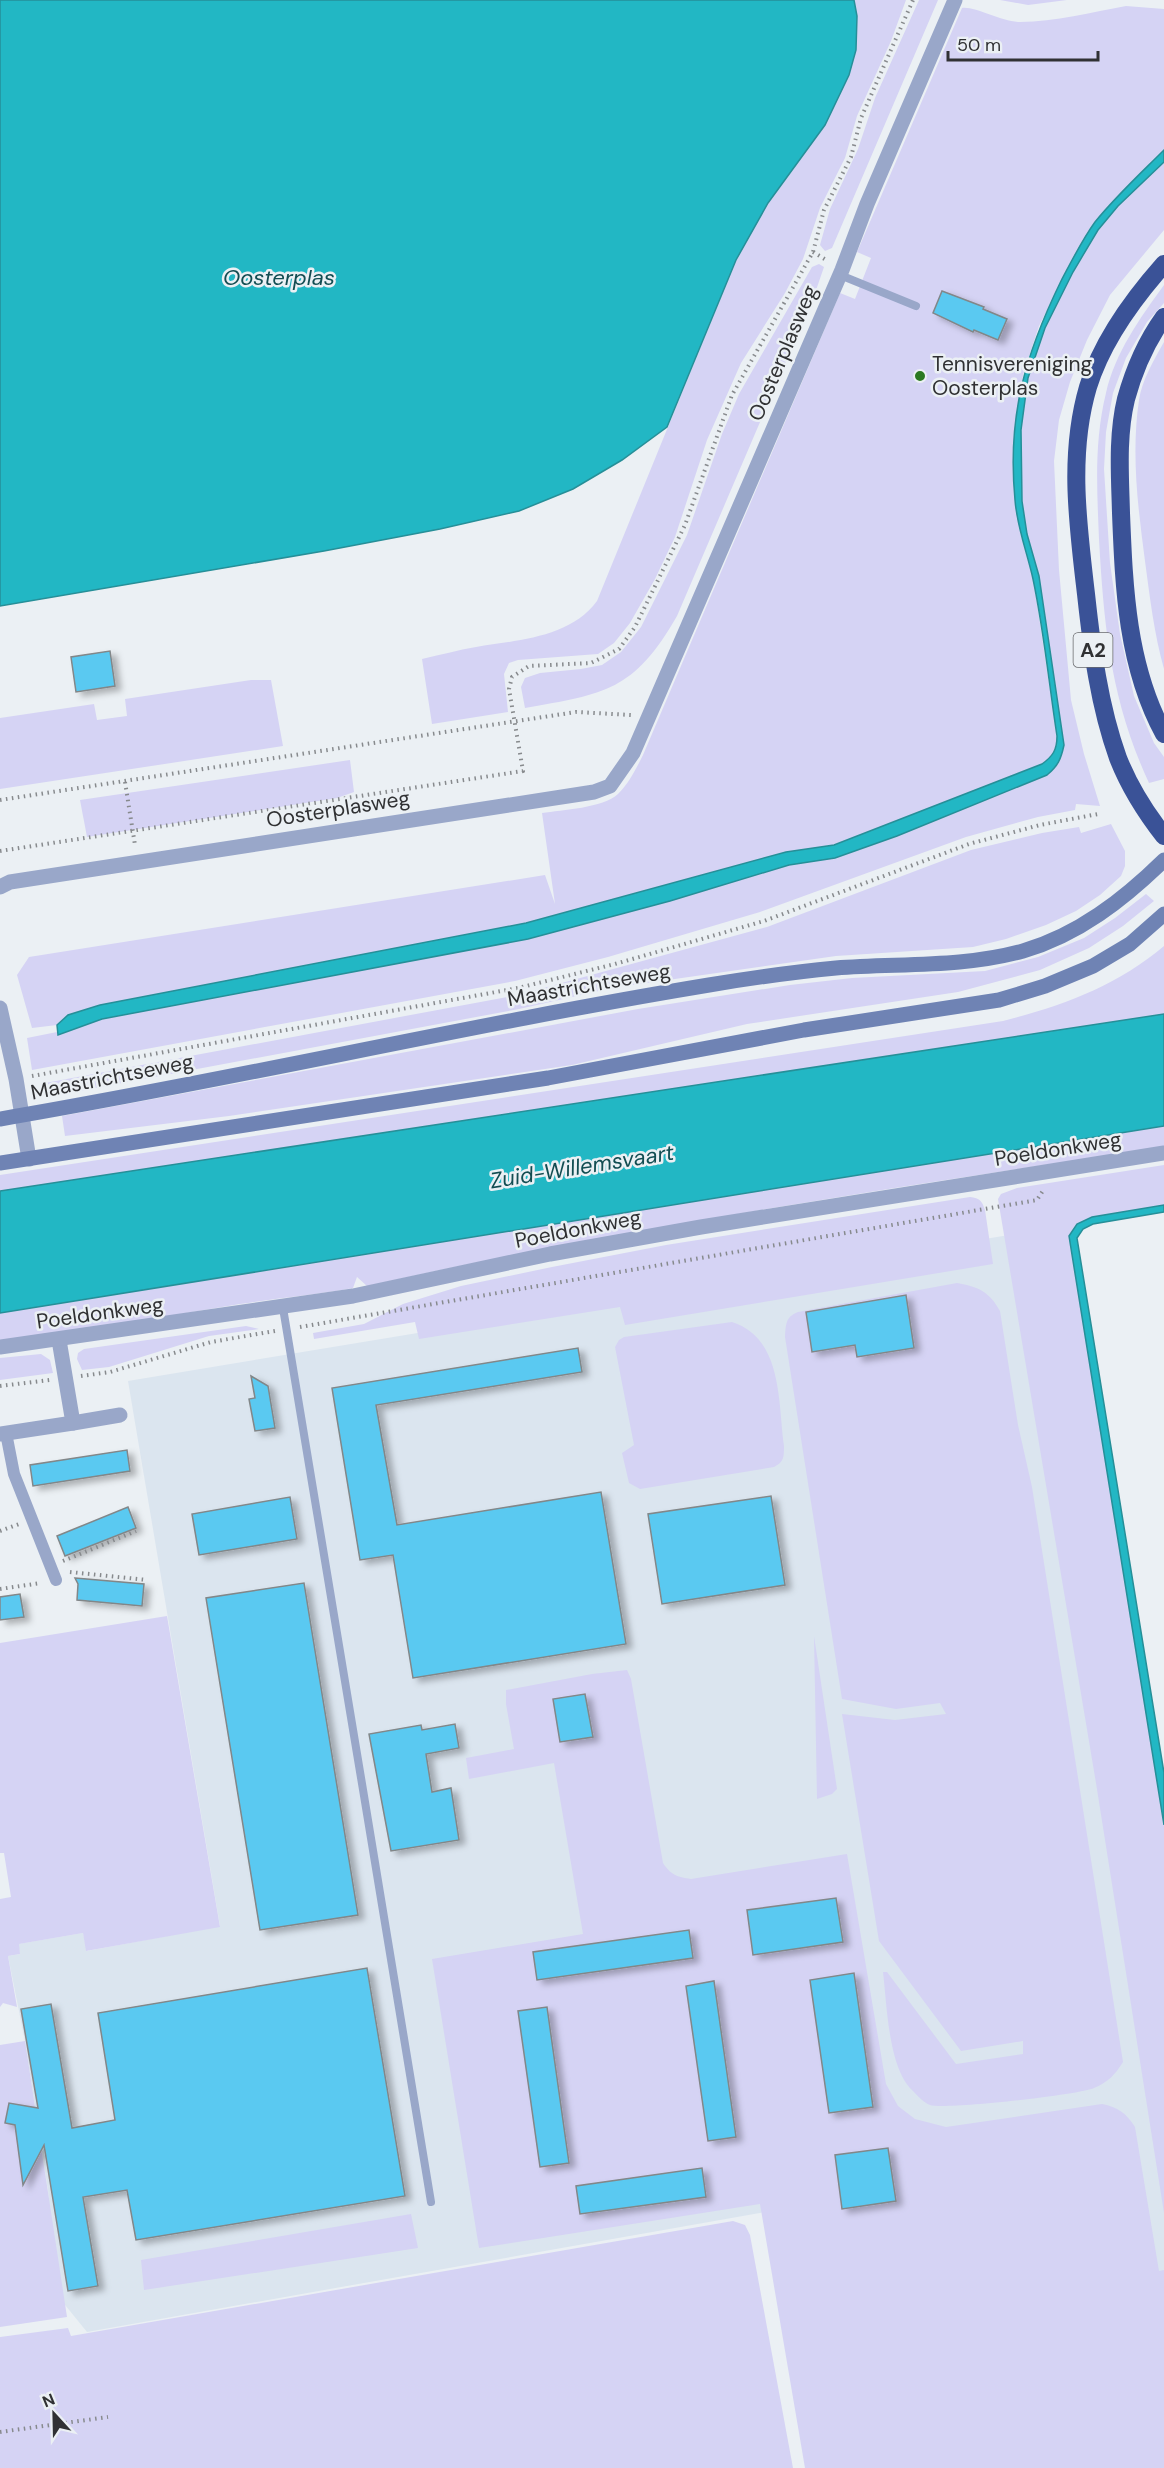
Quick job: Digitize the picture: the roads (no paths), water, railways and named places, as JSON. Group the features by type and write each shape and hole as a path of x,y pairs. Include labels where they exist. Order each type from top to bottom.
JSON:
{"highway":[{"name":"A2","path":"1164,264 1127,310 1104,349 1089,385 1081,418 1076,486 1094,658 1105,713 1119,759 1130,784 1164,836"},
{"name":"A2","path":"1164,317 1153,331 1136,367 1126,401 1121,431 1120,470 1125,587 1134,654 1147,697 1164,734"}],"main road":[{"name":"Maastrichtseweg","path":"0,1119 703,986 834,968 964,962 1006,955 1041,945 1093,919 1135,888 1164,860"},
{"path":"0,1163 548,1078 804,1030 999,1000 1045,986 1093,966 1130,944 1164,914"}],"street":[{"name":"Oosterplasweg","path":"0,887 10,882 137,861 594,792 610,786 633,753 840,275 867,204 955,0"},
{"path":"0,1008 16,1079 29,1159"},
{"name":"Poeldonkweg","path":"0,1347 283,1308 364,1294 550,1254 701,1227 1164,1153"},
{"path":"59,1340 73,1423"},
{"path":"53,1572 14,1474 3,1434 120,1415"}],"lane":[{"path":"840,275 916,306"},
{"path":"283,1308 431,2202"}],"water":[{"name":"Oosterplas","path":"0,0 854,0 857,16 856,50 849,75 825,125 768,203 736,260 667,427 622,460 573,489 519,511 324,551 0,606"},
{"path":"1164,150 1164,162 1118,206 1098,230 1073,272 1045,328 1028,378 1021,430 1022,501 1027,534 1039,576 1064,745 1058,762 1047,775 897,836 835,858 789,865 670,901 528,939 102,1019 58,1035 57,1025 68,1015 100,1005 526,923 786,852 834,845 1046,761 1055,749 1057,736 1037,599 1015,500 1014,441 1021,387 1048,308 1086,236 1111,203"},
{"name":"Zuid-Willemsvaart","path":"1164,1014 1164,1126 0,1313 0,1191"},
{"path":"1164,1205 1164,1212 1093,1224 1083,1229 1077,1238 1164,1773 1164,1825 1069,1236 1077,1224 1092,1217"}],"place":[{"name":"Tennisvereniging Oosterplas","path":"920,376"}]}
